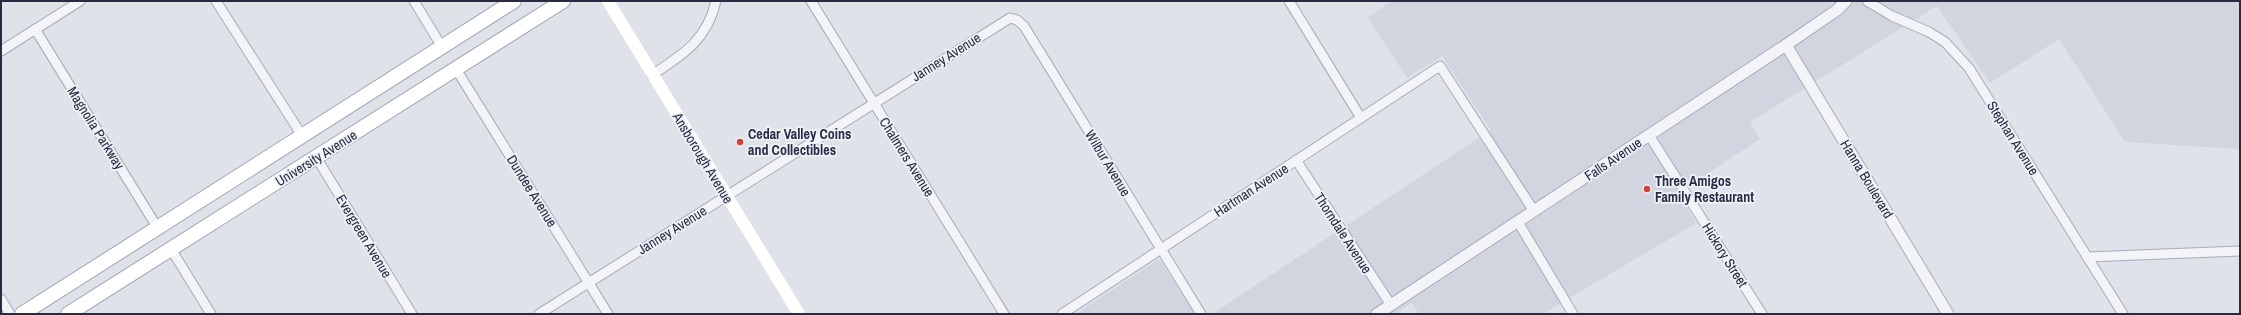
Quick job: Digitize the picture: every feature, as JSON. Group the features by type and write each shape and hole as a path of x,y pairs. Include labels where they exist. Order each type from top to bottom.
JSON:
{"main road":[{"name":"University Avenue","path":"22,314 302,134 514,1"},
{"name":"University Avenue","path":"68,314 563,1"},
{"name":"Ansborough Avenue","path":"608,1 799,314"}],"street":[{"path":"1,51 80,1"},
{"path":"216,1 302,134"},
{"path":"414,1 442,47"},
{"path":"652,74 684,53 702,36 710,23 716,1"},
{"name":"Chalmers Avenue","path":"811,1 1004,314"},
{"path":"1289,1 1361,118"},
{"name":"Falls Avenue","path":"1377,314 1786,45 1837,10 1846,1"},
{"name":"Stephan Avenue","path":"1866,1 1892,16 1929,32 1958,54 1970,68 2123,314"},
{"name":"Janney Avenue","path":"539,314 1010,18"},
{"name":"Wilbur Avenue","path":"1010,18 1017,20 1024,26 1201,314"},
{"name":"Magnolia Parkway","path":"36,29 157,227"},
{"name":"Hanna Boulevard","path":"1786,45 1948,314"},
{"name":"Hartman Avenue","path":"1062,314 1440,66 1534,211"},
{"name":"Dundee Avenue","path":"456,69 608,314"},
{"name":"Hickory Street","path":"1650,135 1762,314"},
{"name":"Evergreen Avenue","path":"316,157 412,314"},
{"name":"Thorndale Avenue","path":"1296,160 1390,305"},
{"path":"1518,222 1573,314"},
{"path":"171,249 211,314"},
{"path":"2087,257 2240,251"},
{"path":"1,299 10,314"}],"shaded area":[{"path":"1391,1 2240,1 2240,149 2125,142 2059,39 1990,83 1937,6 1750,122 1760,139 1678,193 1696,223 1543,314 1419,314 1412,303 1395,314 1212,314 1491,130 1442,56 1407,78 1368,18"},
{"path":"1159,259 1195,314 1076,314"}],"place":[{"name":"Cedar Valley Coins and Collectibles","path":"740,142"},
{"name":"Three Amigos Family Restaurant","path":"1647,189"}]}
